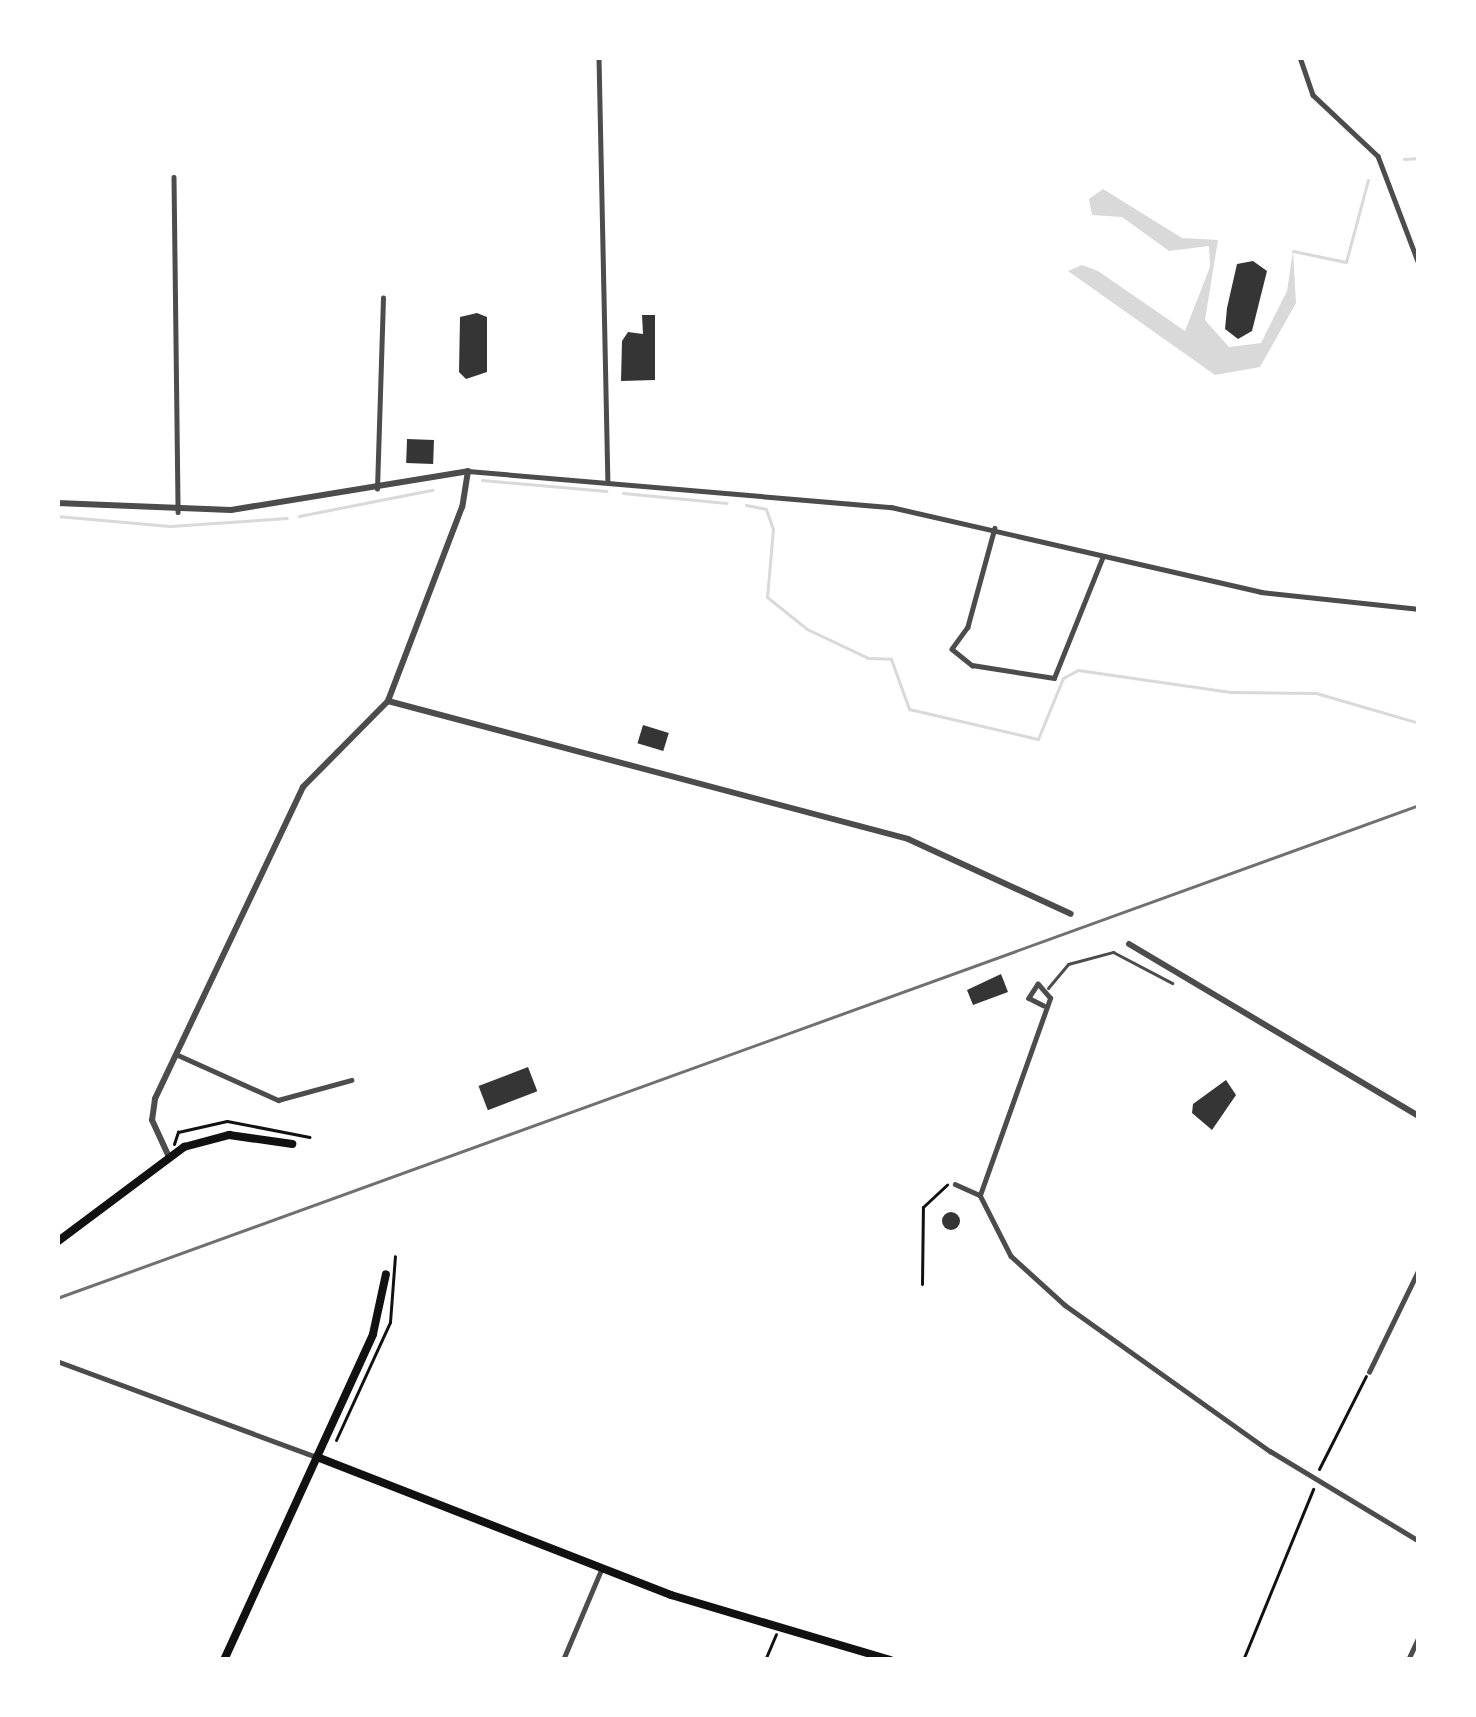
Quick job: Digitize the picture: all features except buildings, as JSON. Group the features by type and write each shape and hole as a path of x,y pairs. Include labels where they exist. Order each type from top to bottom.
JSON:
{"main road":[{"path":"57,1242 169,1157 229,1135 292,1144"},
{"path":"224,1660 373,1334 386,1274"},
{"path":"316,1457 601,1570 778,1629 892,1660"}],"street":[{"path":"599,57 608,480"},
{"path":"1300,57 1313,94 1378,156 1419,264"},
{"path":"174,176 178,512"},
{"path":"376,489 383,298"},
{"path":"169,1157 152,1120 177,1054 303,787 388,700 462,507 468,471"},
{"path":"57,503 178,512 376,489 468,471 608,480 891,507 1261,592 1419,609"},
{"path":"995,528 968,627 952,649 972,665 1054,678 1103,556"},
{"path":"388,700 908,839 1070,914"},
{"path":"1130,944 1419,1116"},
{"path":"1043,1005 1033,1004 1029,991 1048,988 1043,1005 980,1195 994,1232 1039,1285 1315,1480 1419,1541"},
{"path":"177,1054 278,1100 351,1080"},
{"path":"955,1184 980,1195"},
{"path":"1370,1372 1419,1269"},
{"path":"57,1360 316,1457"},
{"path":"563,1660 601,1570"},
{"path":"1408,1660 1419,1636"}],"lane":[{"path":"1048,988 1068,964 1113,952 1172,983"}],"path":[{"path":"922,1284 922,1207 937,1187 955,1184"},
{"path":"1243,1660 1315,1480 1370,1372"},
{"path":"765,1660 778,1629"}],"shaded area":[{"path":"1103,189 1182,238 1218,240 1205,320 1229,347 1261,343 1287,291 1293,251 1296,303 1260,367 1215,375 1068,271 1082,265 1098,271 1185,331 1210,267 1209,246 1169,251 1122,217 1092,215 1089,199"}],"waterway":[{"path":"1404,159 1419,158"},
{"path":"1293,251 1346,262 1368,180"},
{"path":"482,480 607,491"},
{"path":"299,516 432,490"},
{"path":"623,493 727,503"},
{"path":"746,505 766,509 773,529 767,597 807,629 868,658 891,659 909,709 1038,739 1063,678 1078,670 1230,692 1316,693 1419,723"},
{"path":"57,516 170,526 287,518"}],"railway":[{"path":"57,1298 1419,805"}]}
